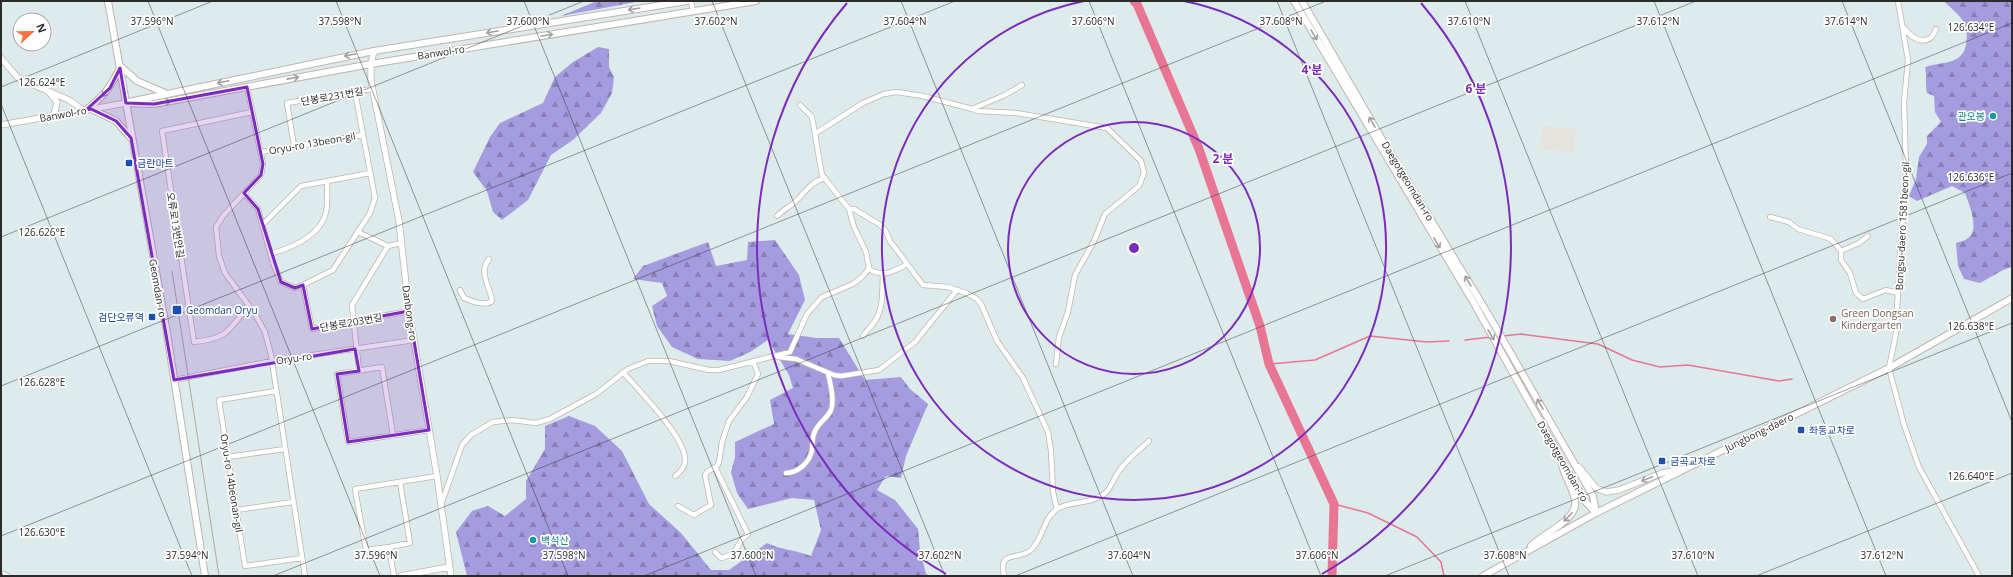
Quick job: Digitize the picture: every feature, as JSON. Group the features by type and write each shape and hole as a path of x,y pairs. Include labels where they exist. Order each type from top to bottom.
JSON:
{"main road":[{"name":"Geomdan-ro","path":"108,1 174,380 205,576"},
{"name":"Banwol-ro","path":"126,103 165,93 374,51 686,1"},
{"name":"Banwol-ro","path":"126,103 154,104 371,64 756,1"},
{"name":"Daegotgeomdan-ro","path":"1294,1 1502,353 1584,500 1596,513"},
{"name":"Daegotgeomdan-ro","path":"1302,1 1383,141 1488,314 1593,496 1596,513"},
{"path":"86,110 101,98 110,88 120,67 142,83 165,93"},
{"path":"86,110 116,121 131,138"},
{"name":"Jungbong-daero","path":"1483,576 1596,513 1684,468 1890,368 2012,298"},
{"path":"1526,552 1544,534 1560,525 1571,516 1575,509 1575,502 1562,467 1560,456"}],"street":[{"path":"691,1 693,11"},
{"name":"Bongsu-daero 1581beon-gil","path":"1898,1 1908,60 1904,102 1906,168 1897,328 1890,368 1904,425 1919,467 1980,576"},
{"path":"1902,27 1914,38 1923,41 1932,37 1936,29"},
{"name":"Danbong-ro","path":"374,51 371,64 372,89 402,243 409,311 437,476 451,576"},
{"path":"1,58 18,78 69,100 86,110"},
{"path":"972,109 1005,95 1022,85"},
{"name":"Oryu-ro 13beon-gil","path":"247,87 263,164 261,175 223,216 216,227 219,256 224,273 249,305 265,332 272,361 305,576"},
{"name":"단봉로231번길","path":"294,146 287,103 372,89"},
{"path":"48,91 57,102 54,115"},
{"path":"244,193 258,209 270,254 281,282 295,288 333,270 370,213 375,198 355,92"},
{"path":"816,132 863,103 884,94 897,92 978,111 1016,113 1037,118 1107,128 1141,161 1144,173 1139,186 1105,214 1094,241 1075,275 1068,312 1059,337 1056,364"},
{"name":"Banwol-ro","path":"1,125 126,103"},
{"path":"800,105 812,117 816,132 820,170 849,209 854,227 866,252 869,270"},
{"name":"오류로13번안길","path":"249,305 226,334 213,340 194,342 162,131 252,112"},
{"name":"Oryu-ro 13beon-gil","path":"261,152 363,135"},
{"path":"262,225 301,186 370,172"},
{"path":"777,216 817,180 825,178"},
{"path":"270,254 294,247 316,230 326,213 327,180"},
{"path":"849,209 854,209 879,224 925,286 948,287 972,296 979,301 997,341 1023,378 1048,432 1053,492 1057,509"},
{"path":"1770,217 1789,222 1798,229 1831,239 1841,251 1841,260 1850,273 1855,290 1861,298 1868,299 1886,290 1898,292"},
{"path":"358,232 388,246 402,243"},
{"path":"1841,251 1859,243 1868,236"},
{"path":"359,371 355,349 352,305 388,246"},
{"path":"460,290 464,298 470,301 485,304 492,301 486,286 484,271 484,265 489,259"},
{"path":"869,270 883,274 893,272 908,264"},
{"path":"441,506 462,445 471,435 493,422 499,420 512,420 536,423 550,419 596,394 623,372 638,364 655,360 681,363 709,370 725,369 790,352 807,314 822,297 853,284 869,270"},
{"path":"863,336 881,312 883,274"},
{"name":"단봉로203번길","path":"303,285 312,329 409,311"},
{"path":"774,356 796,359 828,373 846,376 882,368 915,342 957,290"},
{"name":"Oryu-ro","path":"174,380 272,361 414,340"},
{"path":"678,506 694,515 711,506 705,475 706,472 715,467 719,462 722,442 729,421 747,397 758,374 753,361"},
{"path":"393,435 382,367 337,374 348,442 429,430"},
{"path":"623,372 674,432 683,450 685,461 682,471 675,476"},
{"path":"786,473 798,470 806,462 812,449 811,437 820,421 831,410 832,405 828,373"},
{"name":"Oryu-ro 14beonan-gil","path":"276,391 219,400 244,566 302,558"},
{"path":"1004,576 1003,562 1008,558 1030,551 1038,542 1048,519 1057,509 1090,502 1105,494 1121,468 1149,441"},
{"path":"228,457 285,448"},
{"path":"1570,457 1596,488 1606,492 1619,490 1662,473 1684,468"},
{"path":"715,467 748,534 742,539 733,554 721,558 715,552"},
{"path":"400,482 410,543 366,550 355,490 400,482 437,476"},
{"path":"236,510 293,502"},
{"path":"389,547 394,576"},
{"path":"402,576 449,567"},
{"path":"1,573 8,576"}],"highlighted area":[{"path":"120,68 126,103 154,104 247,87 263,164 261,175 244,193 258,209 281,282 295,288 303,285 312,329 409,311 429,430 348,442 337,374 359,371 355,349 174,380 131,138 116,121 91,109 86,110 110,88"}],"shaded area":[{"path":"1542,126 1576,129 1574,152 1540,150"}],"green space":[{"path":"597,1 641,1 561,16"},
{"path":"1944,1 2012,1 2012,267 2003,270 1980,283 1964,279 1958,266 1956,243 1967,239 1973,229 1972,217 1965,193 1952,186 1917,201 1909,196 1916,179 1919,157 1927,144 1927,136 1941,122 1935,112 1934,96 1927,93 1925,67 1958,58 1966,45 1967,37 1965,24 1959,15"},
{"path":"598,47 609,49 609,67 614,77 612,93 601,113 573,140 551,155 528,200 502,220 493,212 487,191 473,172 490,137 500,123 543,103 555,77 573,62"},
{"path":"775,240 799,275 805,300 788,334 816,338 839,338 865,380 901,377 910,389 928,404 906,456 901,478 886,476 877,490 895,500 918,529 920,550 926,574 931,576 467,576 456,532 472,511 488,506 505,516 526,499 526,481 545,449 545,426 569,416 595,426 622,451 649,504 681,533 711,570 729,570 767,543 811,556 821,530 814,500 792,498 748,509 737,493 731,472 735,457 735,442 774,424 770,400 793,388 789,375 768,340 750,352 730,361 698,359 672,347 657,326 652,306 667,296 662,283 633,279 643,266 708,242 716,266 747,260 748,242"}],"waterway":[{"path":"1134,1 1137,4 1199,149 1260,326 1269,364 1334,504 1332,576"},
{"path":"1503,336 1521,334 1598,344 1632,360 1660,367 1688,365 1779,381 1792,379"},
{"path":"1269,364 1315,360 1370,336 1427,342 1449,341"},
{"path":"1465,340 1491,337"},
{"path":"1334,504 1368,513 1417,537 1441,562 1444,576"}],"tram line":[{"path":"172,271 219,576"}],"place":[{"name":"관오봉","path":"1993,116"},
{"name":"금란마트","path":"129,163"},
{"name":"Geomdan Oryu","path":"177,310"},
{"name":"검단오류역","path":"152,317"},
{"name":"Green Dongsan Kindergarten","path":"1833,319"},
{"name":"좌동교차로","path":"1801,430"},
{"name":"금곡교차로","path":"1662,461"},
{"name":"백석산","path":"533,540"}]}
